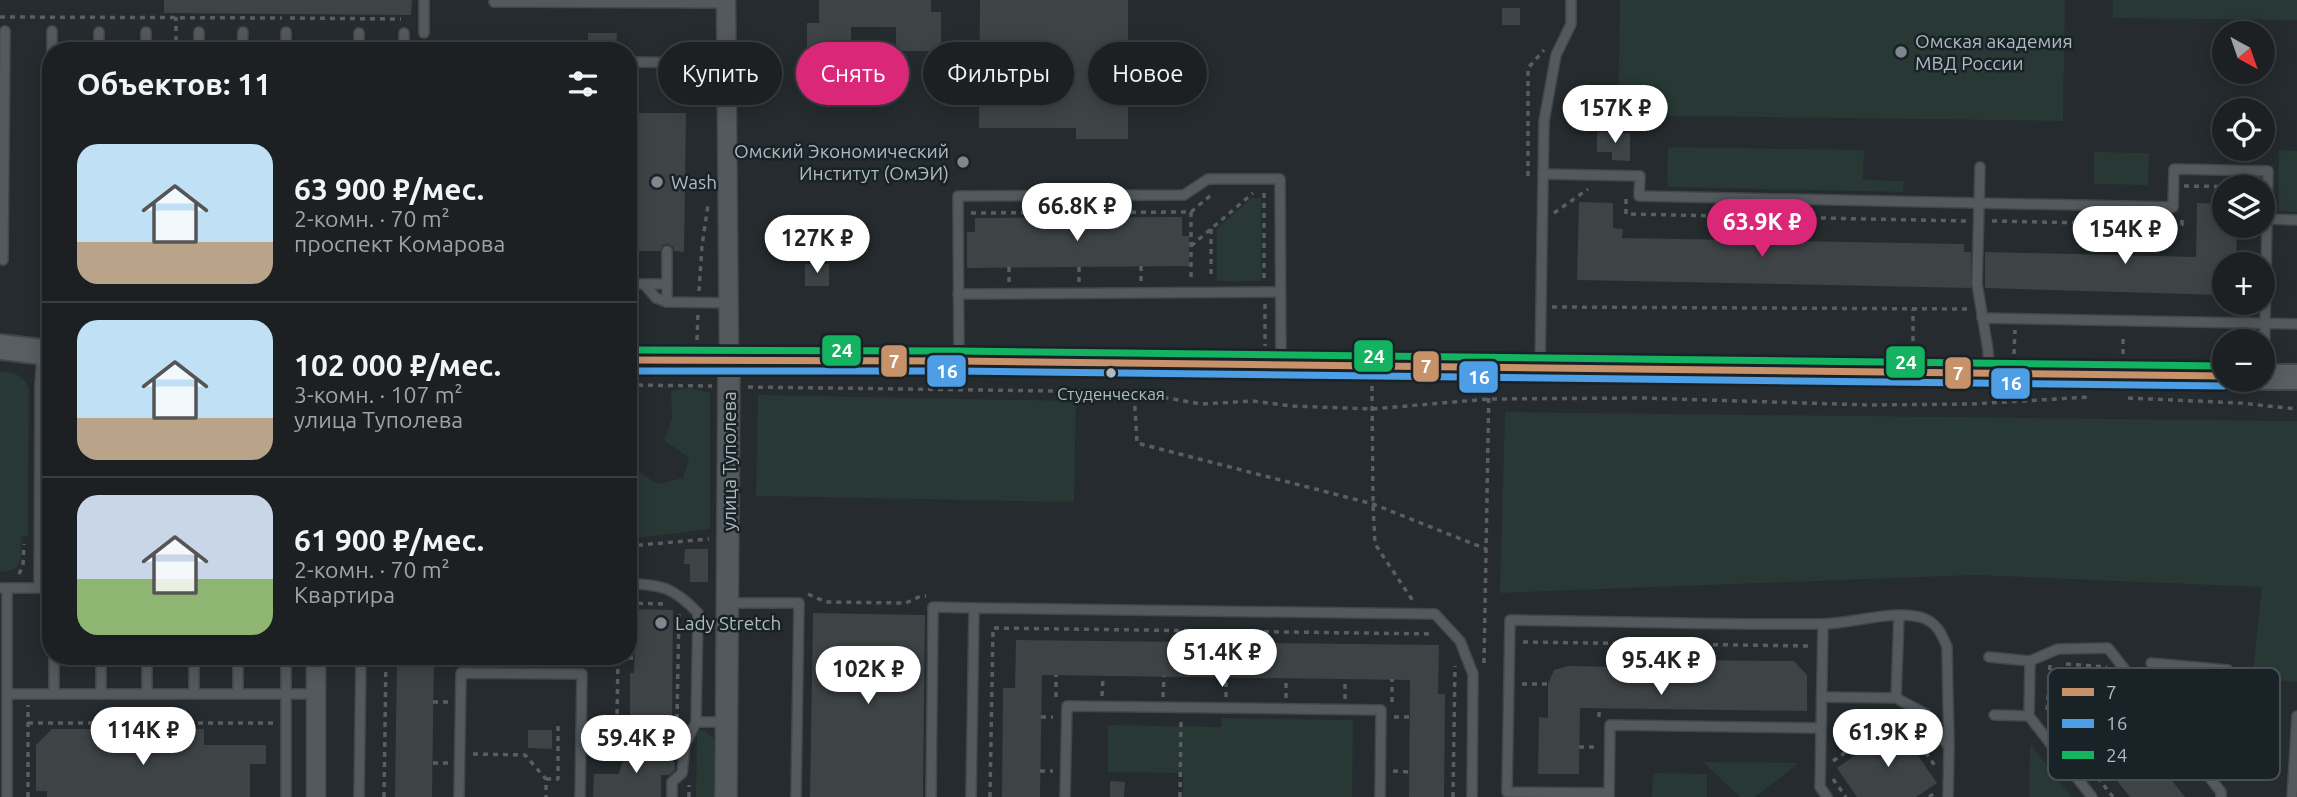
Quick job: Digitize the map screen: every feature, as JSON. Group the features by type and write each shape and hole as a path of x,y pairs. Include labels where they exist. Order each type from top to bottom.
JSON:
{"main road":[{"path":"0,347 42,353"},
{"path":"0,361 42,353"},
{"path":"637,360 1273,356 1373,366 2212,376"},
{"path":"2275,377 2297,377"}],"street":[{"name":"улица Туполева","path":"726,2 727,42"},
{"name":"улица Туполева","path":"726,797 730,303 728,105"},
{"path":"316,665 316,797"}],"lane":[{"path":"424,0 424,33"},
{"path":"1540,368 1544,121 1556,55 1571,24 1571,0"},
{"path":"494,2 726,2"},
{"path":"3,260 5,31"},
{"path":"52,31 52,42"},
{"path":"99,32 99,42"},
{"path":"146,32 146,42"},
{"path":"199,32 199,42"},
{"path":"242,42 243,32"},
{"path":"286,32 286,42"},
{"path":"359,33 359,42"},
{"path":"404,33 404,42"},
{"path":"637,62 658,62"},
{"path":"1980,167 1978,284 1989,373"},
{"path":"1543,174 1640,176 1639,196 2173,207 2174,169 2268,171 2268,175"},
{"path":"959,360 958,196 1184,195 1208,179 1280,178 1280,292 1273,356"},
{"path":"2275,219 2297,220"},
{"path":"2265,329 2267,238"},
{"path":"667,251 667,302"},
{"path":"637,284 667,284"},
{"path":"644,284 656,298 667,302 730,303"},
{"path":"958,294 1280,292"},
{"path":"1981,314 2015,319 2297,324"},
{"path":"6,797 7,694 3,588 39,588 42,368"},
{"path":"637,584 655,584 681,596 698,613 696,722 685,745 682,773 672,782 672,797"},
{"path":"728,603 799,603 796,797"},
{"path":"931,797 933,607 1435,614 1460,641 1473,674 1472,797"},
{"path":"971,797 974,608"},
{"path":"1821,728 1610,725 1609,795 1507,792 1510,620 1823,624 1885,616 1921,617 1933,623 1942,633 1947,647 1948,797"},
{"path":"1896,698 1899,616"},
{"path":"1823,624 1820,786 1827,797"},
{"path":"1989,657 2030,661 2058,649 2108,648 2124,668"},
{"path":"2030,661 2029,716 2048,740"},
{"path":"2155,668 2151,663 2206,668"},
{"path":"54,665 54,694"},
{"path":"101,694 102,665"},
{"path":"147,665 147,694"},
{"path":"194,665 194,694"},
{"path":"238,665 238,694"},
{"path":"286,665 286,797"},
{"path":"359,797 361,665"},
{"path":"459,797 461,673 582,674 580,797"},
{"path":"7,694 316,694"},
{"path":"1822,697 1896,698 1926,714 1949,747"},
{"path":"1065,797 1067,706 1381,710 1380,797"},
{"path":"1994,715 2029,716"},
{"path":"2292,797 2297,716"},
{"path":"696,722 727,722"},
{"path":"581,730 690,732"},
{"path":"2079,780 2092,797"},
{"path":"2212,780 2221,792 2221,797"}],"path":[{"path":"0,17 290,16 404,19"},
{"path":"176,18 176,42"},
{"path":"1553,204 1553,214 1595,184 1585,184"},
{"path":"2183,186 2212,186"},
{"path":"1240,193 1264,193 1265,293 1273,356"},
{"path":"1191,246 1254,193"},
{"path":"958,213 1191,212 1212,194"},
{"path":"1626,194 1626,214 2182,225 2182,212"},
{"path":"697,340 702,246 709,195"},
{"path":"1191,212 1191,284"},
{"path":"1211,229 1211,283"},
{"path":"1009,267 1009,276"},
{"path":"1079,267 1079,275"},
{"path":"1141,267 1141,275"},
{"path":"1550,317 1551,307 1913,309 1981,314"},
{"path":"1913,309 1913,341"},
{"path":"2014,356 2015,319"},
{"path":"2123,357 2124,321"},
{"path":"990,797 993,628 1437,634 1375,544 1373,366"},
{"path":"1483,669 1489,367"},
{"path":"637,385 1134,392 1201,404 1253,401 1291,406 1373,409 1489,400 1643,398 1870,405 1972,404 2101,397"},
{"path":"1134,392 1137,443 1373,504 1486,549"},
{"path":"2129,398 2240,403 2297,409"},
{"path":"637,545 728,537"},
{"path":"13,578 20,574 23,565 24,544"},
{"path":"797,594 809,594 826,602 906,603 921,596 934,596"},
{"path":"637,603 667,604"},
{"path":"677,732 679,604"},
{"path":"1523,642 1816,646"},
{"path":"1453,797 1455,661"},
{"path":"2050,662 2050,668"},
{"path":"2062,663 2110,667"},
{"path":"384,797 386,665"},
{"path":"1056,675 1056,698"},
{"path":"1102,687 1103,676"},
{"path":"1163,688 1164,676"},
{"path":"1226,677 1226,688"},
{"path":"1522,677 1522,684 1548,684"},
{"path":"1286,678 1286,689"},
{"path":"1345,679 1345,690"},
{"path":"1392,680 1392,702"},
{"path":"28,694 28,797"},
{"path":"2048,696 2048,714"},
{"path":"433,702 442,702"},
{"path":"1180,797 1181,708"},
{"path":"1599,709 1599,716"},
{"path":"1041,717 1048,717"},
{"path":"1401,717 1410,717"},
{"path":"1832,768 1833,761 1889,722 1906,724 1940,774"},
{"path":"28,723 286,723"},
{"path":"546,779 558,779 558,723"},
{"path":"1579,747 1598,747"},
{"path":"466,754 525,755 546,779 546,797"},
{"path":"433,763 441,762"},
{"path":"1040,771 1047,771"},
{"path":"1400,772 1409,772"},
{"path":"1831,776 1846,797"},
{"path":"2099,780 2113,797"},
{"path":"1929,797 1938,790"}],"shaded area":[{"path":"1620,0 2065,0 2063,121 1618,115"},
{"path":"2113,0 2297,0 2297,20 2113,18"},
{"path":"1668,147 1864,150 1863,180 1904,181 1903,192 1667,187"},
{"path":"2279,150 2297,151 2297,212 2278,211"},
{"path":"2094,152 2149,153 2148,185 2094,184"},
{"path":"1252,198 1261,198 1261,281 1217,281 1217,228"},
{"path":"0,372 17,375 29,387 28,536 21,537 18,566 0,572"},
{"path":"691,388 710,393 710,529 637,538 637,470 657,484 683,478 689,458 664,440 672,419 671,391"},
{"path":"758,395 1076,401 1074,502 756,496"},
{"path":"1505,412 2297,421 2297,682 2280,680 2280,668 2253,668 2262,587 1974,575 1500,593"},
{"path":"1222,718 1353,720 1352,797 1183,797 1183,773 1108,772 1108,725 1221,727"},
{"path":"697,730 705,731 714,738 714,797 696,797"},
{"path":"2030,744 2048,767 2048,780 2059,780 2072,797 2029,797"},
{"path":"1703,762 1799,763 1755,797 1740,797"},
{"path":"1653,773 1707,774 1707,797 1652,797"}],"building":[{"path":"164,0 412,0 411,15 164,13"},
{"path":"819,0 931,0 931,12 941,12 941,42 923,42 923,51 909,51 909,42 896,42 896,27 851,27 851,42 807,42 807,23 819,23"},
{"path":"980,0 1128,0 1128,42 1088,42 1088,105 1128,105 1128,139 1076,139 1076,128 979,128 979,105 1074,105 1074,42 980,42"},
{"path":"1502,8 1520,8 1520,25 1502,25"},
{"path":"588,33 617,33 616,42 588,42"},
{"name":"Wash","path":"637,113 686,113 684,252 674,251 668,244 663,245 660,251 637,251"},
{"path":"1597,132 1630,133 1630,161 1612,160 1612,152 1597,152"},
{"path":"1579,202 1613,203 1613,228 1623,229 1622,238 1964,244 1964,252 1971,252 1971,288 1577,280"},
{"path":"2197,203 2212,204 2212,238 2237,238 2236,252 2212,252 2212,295 1985,288 1985,252 2196,257"},
{"path":"1182,217 1182,236 1189,236 1189,266 967,268 967,232 975,232 975,218"},
{"path":"805,264 829,264 829,286 805,286"},
{"path":"685,549 708,549 708,582 690,582 690,564 684,564"},
{"path":"637,609 673,610 672,720 630,720 630,673 634,673 634,665 637,665"},
{"path":"813,613 925,615 923,797 810,797"},
{"path":"1016,640 1439,645 1438,694 1445,694 1444,797 1409,797 1410,680 1042,675 1040,797 1002,797 1003,688 1015,688"},
{"path":"1681,660 1794,661 1807,675 1807,711 1580,708 1579,774 1538,774 1539,717 1548,718 1548,684 1554,670 1569,666 1681,668"},
{"path":"397,665 434,665 432,797 395,797"},
{"path":"1897,726 1937,783 1916,797 1857,797 1837,768"},
{"path":"52,729 103,729 103,745 178,745 178,729 204,729 204,745 266,745 266,764 250,764 250,797 47,797 47,791 36,791 36,745"},
{"path":"528,730 552,730 552,749 528,748"},
{"path":"648,746 660,748 675,764 675,770 669,775 661,775 661,797 593,797 594,774 619,774 628,754"},
{"path":"2116,780 2171,780 2185,797 2130,797"},
{"path":"1110,781 1125,782 1124,797 1110,797"}],"transit line":[{"name":"24","path":"637,350 959,351 2212,366"},
{"name":"7","path":"637,360 959,361 2212,376"},
{"name":"16","path":"637,371 959,371 2212,386"}],"place":[{"name":"Омская академия МВД России","path":"1901,52"},
{"name":"Омский Экономический Институт (ОмЭИ)","path":"963,162"},
{"name":"Wash","path":"657,182"},
{"name":"Студенческая","path":"1111,373"},
{"name":"Lady Stretch","path":"661,623"}]}
